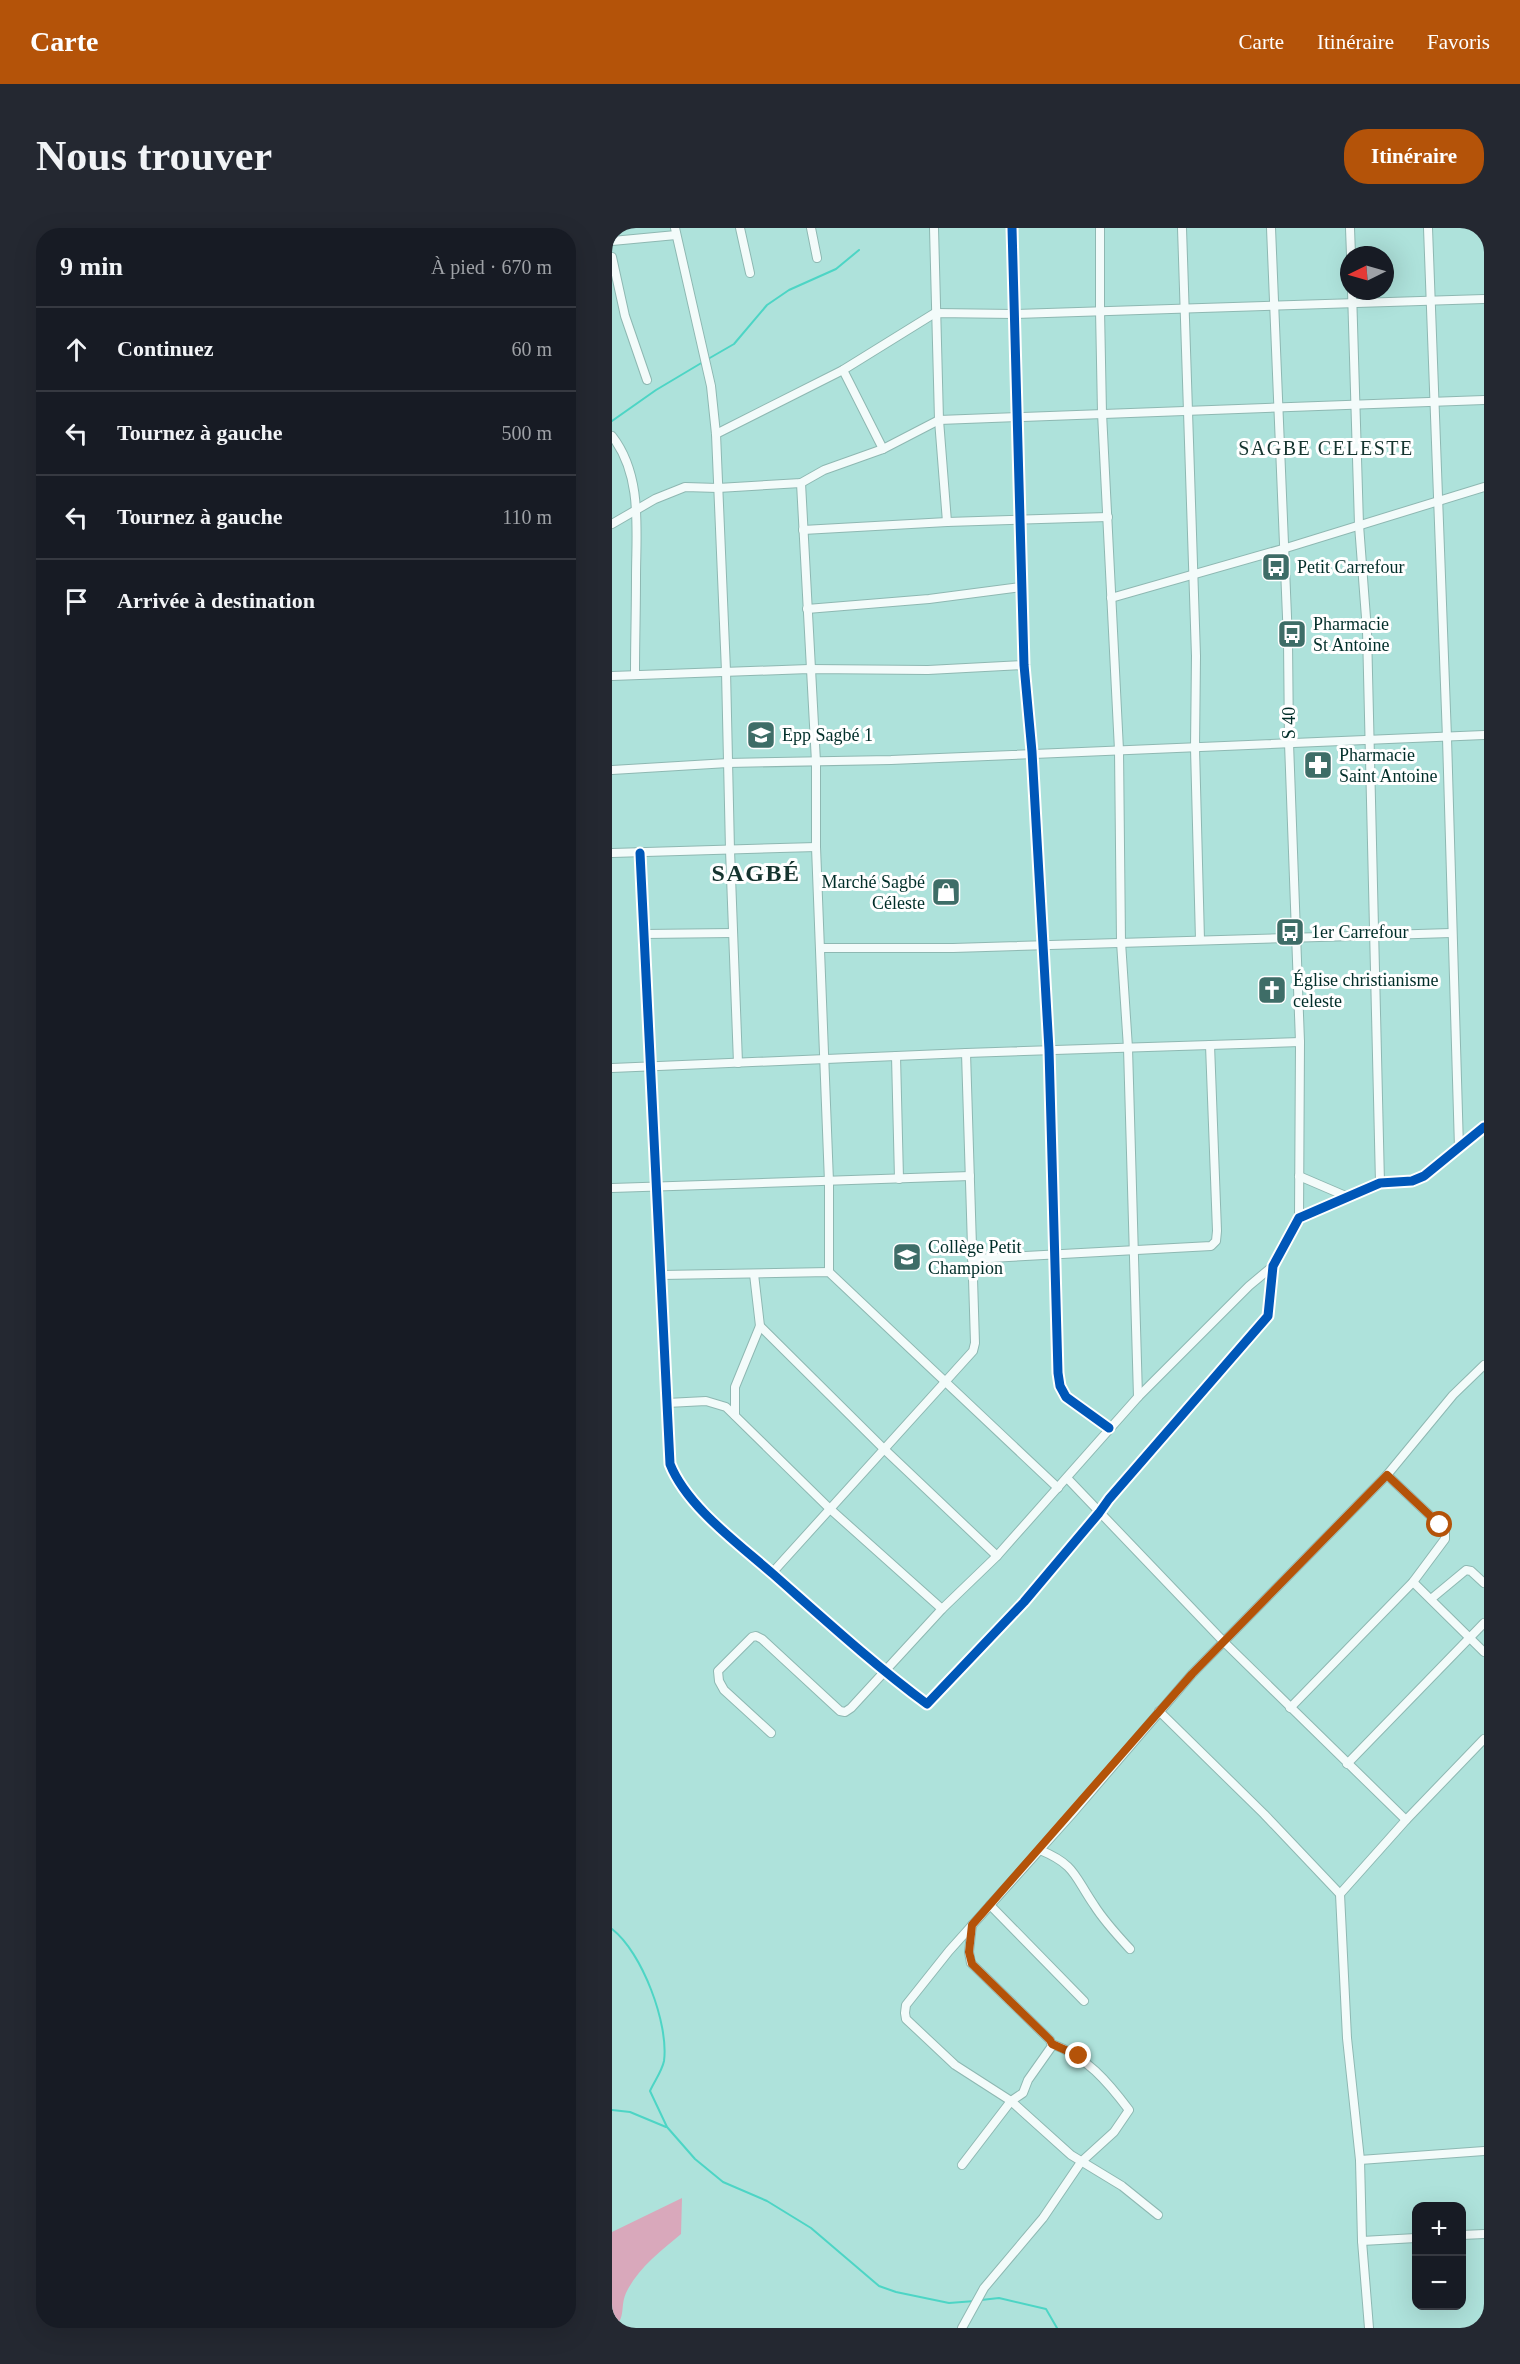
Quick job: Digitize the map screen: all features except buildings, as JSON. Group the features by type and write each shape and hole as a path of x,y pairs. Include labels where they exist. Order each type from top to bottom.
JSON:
{"street":[{"path":"740,228 750,273"},
{"path":"811,228 817,258"},
{"path":"934,228 939,420 946,522"},
{"path":"1012,228 1024,665 1032,753 1049,1050 1060,1386 1066,1397 1109,1428"},
{"path":"1100,228 1102,413 1119,750 1121,942 1128,1048 1137,1397"},
{"path":"1182,228 1196,656 1200,940"},
{"name":"S 40","path":"1271,228 1286,548 1289,743 1300,1042 1299,1218"},
{"path":"1350,228 1351,246"},
{"path":"1428,228 1447,738 1459,1148"},
{"path":"612,241 676,232 711,386 716,434 726,671 738,1063"},
{"path":"612,257 625,316 647,380"},
{"path":"716,434 843,370 935,313 1014,314 1484,299"},
{"path":"1353,300 1359,525 1370,740 1380,1183"},
{"path":"843,370 883,449"},
{"path":"612,524 655,499 685,487 718,488 801,483 824,470 883,449 939,420 1484,400"},
{"path":"612,436 624,454 630,470 637,510 635,674"},
{"path":"801,483 809,669 816,762 816,847 829,1182 829,1272"},
{"path":"1111,598 1286,548 1484,487"},
{"path":"803,530 946,522 1108,518"},
{"path":"807,609 929,599 1021,587"},
{"path":"612,675 809,669 928,670 1024,665"},
{"path":"612,770 728,763 816,762 1196,748 1484,735"},
{"path":"612,853 816,847"},
{"path":"640,853 670,1464 674,1475 699,1506 884,1672 927,1704 1024,1602 1099,1514 1109,1498 1268,1316 1274,1266 1299,1218 1380,1183 1412,1180 1424,1176 1484,1127"},
{"path":"644,934 733,933"},
{"path":"820,948 953,948 1451,933"},
{"path":"612,1068 1300,1042"},
{"path":"972,1259 1055,1253 1198,1249 1211,1246 1216,1241 1210,1045"},
{"path":"772,1573 973,1351 975,1343 966,1053"},
{"path":"896,1056 899,1179"},
{"path":"612,1188 970,1176"},
{"path":"1299,1176 1348,1197"},
{"path":"771,1732 724,1690 719,1681 718,1671 752,1637 762,1639 840,1711 845,1712 851,1708 942,1609 997,1556 1137,1397 1249,1286 1274,1266"},
{"path":"661,1275 829,1272 1058,1488"},
{"path":"735,1415 735,1387 760,1326 754,1274"},
{"path":"760,1326 884,1449 997,1556"},
{"path":"1158,2215 1122,2186 1081,2162 1011,2101 955,2065 913,2028 904,2013 906,2005 972,1925 1040,1850 1159,1711 1387,1475 1454,1395 1484,1365"},
{"path":"667,1403 706,1401 726,1407 830,1508 942,1609"},
{"path":"1290,1708 1413,1582 1445,1539 1445,1532 1440,1525 1387,1475"},
{"path":"1067,1478 1224,1642 1406,1820"},
{"path":"1431,1599 1466,1570 1471,1571 1484,1583"},
{"path":"1413,1582 1484,1652"},
{"path":"1347,1764 1484,1623"},
{"path":"1159,1711 1264,1814 1340,1894 1347,2038 1360,2160 1362,2241 1369,2328"},
{"path":"1340,1894 1406,1820 1484,1739"},
{"path":"1040,1850 1059,1858 1074,1871 1104,1921 1130,1949"},
{"path":"990,1905 1084,2001"},
{"path":"962,2328 984,2288 1043,2218 1081,2162 1114,2132 1129,2110 1104,2078 1079,2056 1052,2044 972,1963 969,1952 972,1925"},
{"path":"962,2165 1011,2101 1023,2093 1028,2080 1042,2063 1052,2044"},
{"path":"1360,2160 1484,2151"},
{"path":"1466,2235 1484,2234"},
{"path":"1362,2241 1412,2238"}],"shaded area":[{"path":"682,2198 681,2234 636,2276 624,2298 621,2319 615,2328 612,2328 612,2232"}],"waterway":[{"path":"708,359 734,344 767,305 789,290 836,269 859,250"},
{"path":"612,421 656,390 703,362"},
{"path":"612,1929 623,1940 643,1971 658,2009 664,2061 650,2091 667,2127 695,2159 723,2182 767,2201 811,2228 879,2286 896,2292 949,2303 975,2301"},
{"path":"612,2110 630,2112 666,2127"},
{"path":"981,2300 999,2298 1046,2309 1057,2328"}],"cycle path":[{"path":"1012,228 1024,665 1032,752 1049,1050 1058,1373 1060,1386 1066,1397 1109,1428"},
{"path":"640,853 670,1464 688,1495 715,1524 868,1657 927,1704 1024,1602 1109,1499 1268,1316 1273,1266 1299,1218 1380,1183 1412,1181 1424,1176 1484,1127"}],"place":[{"name":"Petit Carrefour","path":"1276,567"},
{"name":"Pharmacie St Antoine","path":"1292,634"},
{"name":"Epp Sagbé 1","path":"761,735"},
{"name":"Pharmacie Saint Antoine","path":"1318,765"},
{"name":"Marché Sagbé Céleste","path":"946,892"},
{"name":"1er Carrefour","path":"1290,932"},
{"name":"Église christianisme celeste","path":"1272,990"},
{"name":"Collège Petit Champion","path":"907,1257"}],"district":[{"name":"SAGBE CELESTE","path":"1326,448"},
{"name":"SAGBÉ","path":"756,873"}],"route":[{"path":"1079,2056 1052,2044 972,1964 969,1946 973,1936 972,1925 1099,1783 1192,1674 1387,1475 1440,1525"}]}
